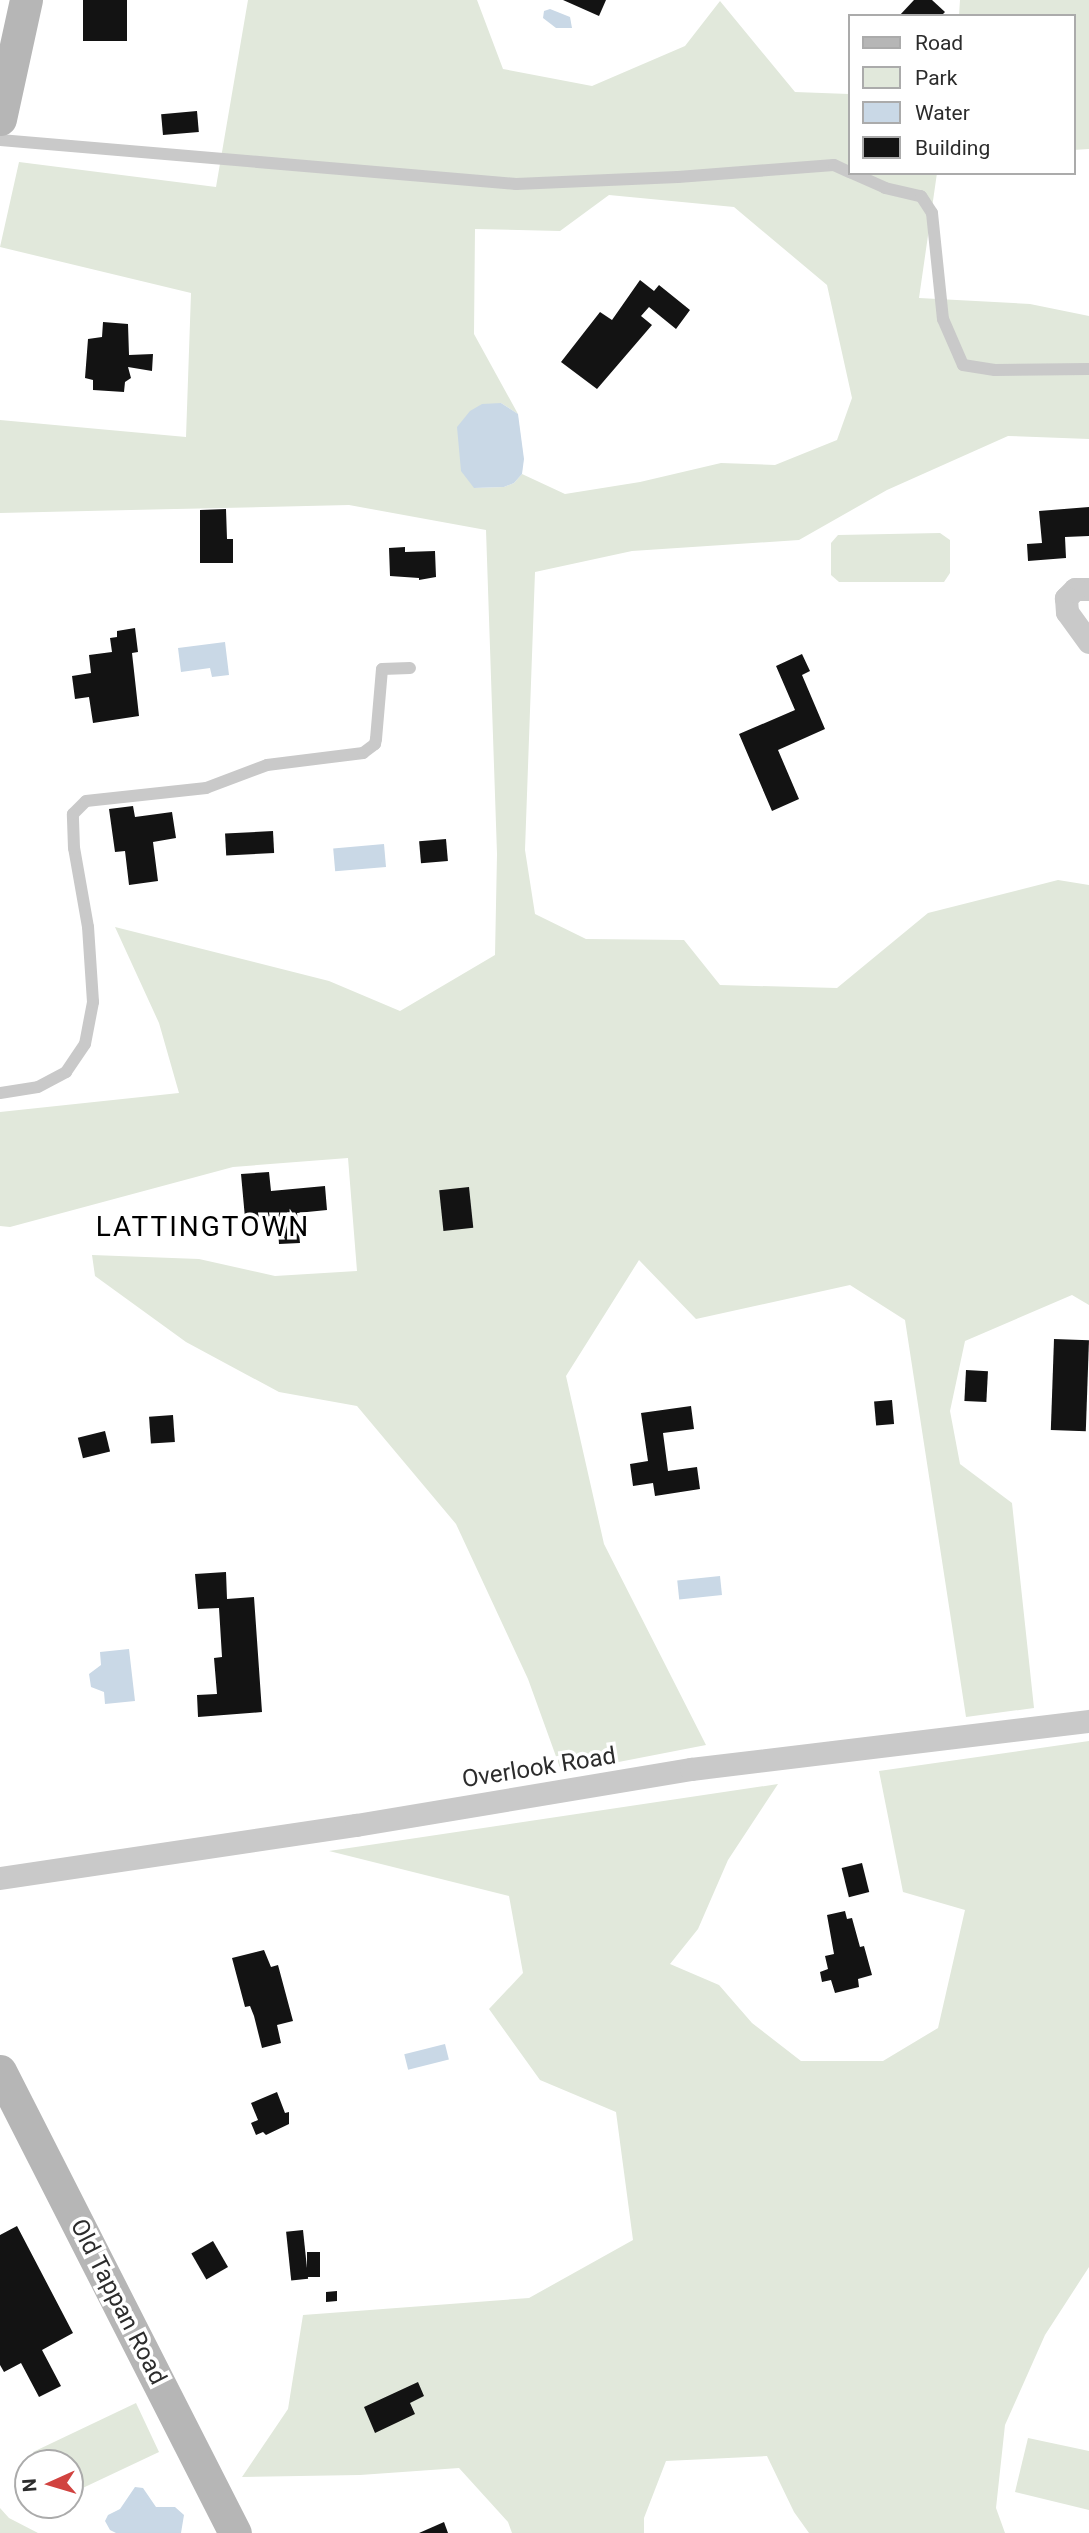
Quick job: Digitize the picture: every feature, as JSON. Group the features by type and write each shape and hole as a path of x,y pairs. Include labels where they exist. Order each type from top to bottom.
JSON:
{"street":[{"path":"0,119 26,0"},
{"path":"1089,589 1075,589 1066,597 1067,612 1089,642"},
{"name":"Overlook Road","path":"0,1878 356,1825 691,1769 1089,1721"},
{"name":"Old Tappan Road","path":"0,2071 235,2533"}],"lane":[{"path":"0,140 516,184 678,177 834,165 848,172"},
{"path":"856,175 885,188 921,196 932,212 943,319 963,365 995,370 1089,369"},
{"path":"0,1093 38,1087 66,1072 85,1044 93,1002 88,928 74,848 73,814 86,801 206,788 267,765 363,753 375,744 382,669 410,668"}],"green space":[{"path":"248,0 477,0 503,69 592,86 685,46 720,1 795,92 848,94 848,175 937,175 919,298 1030,304 1089,316 1089,439 1008,436 887,490 799,540 632,551 535,572 525,850 535,914 586,939 684,940 720,985 837,988 928,913 1058,880 1089,885 1089,1305 1072,1295 965,1341 950,1411 960,1464 1012,1503 1034,1708 966,1717 905,1320 850,1285 696,1319 639,1260 566,1376 604,1544 706,1745 562,1773 528,1679 456,1524 357,1406 279,1392 186,1342 95,1276 92,1255 199,1259 275,1276 357,1271 348,1158 233,1167 10,1227 0,1226 0,1112 179,1093 159,1023 115,927 329,981 400,1011 495,955 497,854 486,530 349,505 0,513 0,420 186,437 191,293 0,247 19,162 216,187","holes":["609,195 734,207 827,285 852,398 837,440 775,465 721,463 640,482 565,494 522,474 514,483 504,487 474,488 501,403 518,414 474,334 475,229 560,231"]},
{"path":"960,0 1089,0 1089,149 1075,150 1075,14 959,14"},
{"path":"940,533 950,540 950,573 944,582 839,582 831,575 831,543 838,535"},
{"path":"1089,1741 1089,2267 1045,2335 1005,2425 996,2508 1005,2533 809,2533 794,2512 767,2456 666,2461 644,2518 644,2533 512,2533 508,2522 459,2468 360,2475 242,2477 288,2409 303,2315 529,2298 633,2240 616,2112 540,2080 489,2009 523,1973 509,1896 329,1851 778,1784 728,1860 698,1929 670,1964 719,1985 752,2023 801,2061 883,2061 938,2028 965,1910 903,1892 879,1771"},
{"path":"136,2403 159,2452 84,2487 84,2449 39,2449"},
{"path":"1028,2438 1089,2451 1089,2510 1015,2492"},
{"path":"0,2508 9,2518 38,2533 0,2533"}],"water":[{"path":"550,9 570,17 572,28 556,28 543,18 544,11"},
{"path":"501,403 518,414 524,459 522,474 514,483 504,487 474,488 461,471 457,427 470,411 482,404"},
{"path":"225,642 229,675 212,677 210,668 181,672 178,648"},
{"path":"384,844 386,867 335,871 333,848"},
{"path":"720,1576 722,1595 679,1599 677,1580"},
{"path":"129,1649 135,1701 105,1704 104,1692 91,1687 89,1674 101,1665 100,1652"},
{"path":"445,2044 449,2060 408,2070 404,2054"},
{"path":"135,2487 143,2488 156,2507 175,2507 184,2515 181,2533 116,2533 110,2530 105,2521 108,2515 120,2509"}],"building":[{"path":"83,0 127,0 127,41 83,41"},
{"path":"563,0 606,0 599,16"},
{"path":"914,0 932,0 945,12 943,14 901,14"},
{"path":"197,111 199,132 163,135 161,114"},
{"path":"640,280 654,291 659,285 690,310 676,329 649,307 641,316 652,325 597,389 561,362 600,312 612,320"},
{"path":"103,322 128,324 129,355 153,354 152,371 128,367 131,378 125,382 124,392 93,390 93,380 85,378 88,339 102,337"},
{"path":"1089,507 1089,536 1065,537 1066,558 1028,561 1027,544 1042,543 1039,511"},
{"path":"226,509 227,539 233,539 233,563 200,563 200,510"},
{"path":"405,547 405,552 435,551 436,577 419,580 390,576 389,548"},
{"path":"135,628 138,652 132,653 139,716 93,723 89,697 75,699 72,676 91,673 89,655 112,652 110,638 117,637 117,631"},
{"path":"802,654 810,671 802,675 825,729 778,750 799,799 772,811 739,734 795,710 776,666"},
{"path":"133,806 135,817 172,812 176,838 153,842 158,881 129,885 125,851 115,852 109,809"},
{"path":"273,831 274,853 226,855 225,834"},
{"path":"446,839 448,861 421,863 419,841"},
{"path":"269,1172 271,1191 325,1186 327,1210 297,1213 300,1243 279,1244 277,1216 245,1218 241,1174"},
{"path":"469,1187 473,1228 443,1231 439,1190"},
{"path":"1054,1339 1089,1340 1086,1431 1051,1430"},
{"path":"966,1370 988,1371 986,1402 964,1401"},
{"path":"892,1400 894,1424 876,1425 874,1402"},
{"path":"691,1406 694,1429 663,1433 668,1471 697,1467 700,1489 655,1496 653,1483 633,1486 630,1464 648,1461 641,1413"},
{"path":"173,1415 175,1442 151,1444 149,1417"},
{"path":"105,1431 110,1451 83,1458 78,1438"},
{"path":"226,1572 227,1599 254,1597 262,1712 198,1717 197,1695 217,1694 214,1658 222,1657 219,1608 198,1609 195,1574"},
{"path":"862,1863 869,1892 849,1897 842,1868"},
{"path":"845,1911 847,1919 852,1918 860,1947 864,1946 872,1975 858,1979 859,1987 835,1993 831,1980 822,1982 820,1972 828,1969 825,1956 834,1954 827,1915"},
{"path":"264,1950 271,1967 278,1965 293,2021 277,2025 281,2043 262,2048 250,2006 245,2007 232,1958"},
{"path":"277,2092 285,2113 289,2112 289,2124 266,2135 263,2132 256,2135 251,2123 258,2120 251,2103"},
{"path":"17,2226 73,2333 42,2350 61,2386 39,2397 21,2363 4,2372 0,2365 0,2235"},
{"path":"303,2230 308,2279 291,2281 286,2232"},
{"path":"213,2241 228,2267 206,2279 191,2254"},
{"path":"307,2252 320,2252 320,2277 307,2277"},
{"path":"337,2291 337,2301 326,2302 326,2292"},
{"path":"418,2382 424,2396 410,2403 415,2414 375,2433 364,2407"},
{"path":"444,2522 448,2533 419,2533"}],"district":[{"name":"LATTINGTOWN","path":"203,1227"}]}
